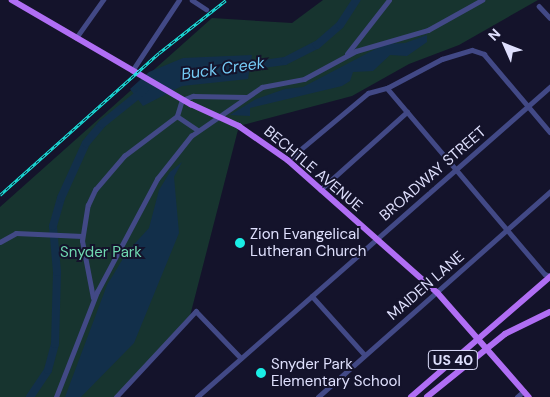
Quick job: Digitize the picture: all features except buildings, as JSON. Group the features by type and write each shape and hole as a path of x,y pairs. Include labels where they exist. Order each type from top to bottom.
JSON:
{"main road":[{"name":"BECHTLE AVENUE","path":"12,0 182,100 239,126 288,160 438,293 529,397"},
{"name":"US 40","path":"411,397 550,276"},
{"name":"US 40","path":"427,397 486,348 513,329 550,312"}],"street":[{"path":"76,38 103,0"},
{"path":"132,71 179,0"},
{"path":"192,0 206,9"},
{"path":"344,57 389,0"},
{"path":"56,397 94,298 166,164 198,130 246,97 269,85 304,79 344,57 385,40 428,30 482,0"},
{"path":"539,6 550,18"},
{"path":"288,160 368,93 387,88 442,58 472,50 484,54 550,132"},
{"name":"BROADWAY STREET","path":"197,397 550,87"},
{"path":"387,88 507,230 550,276"},
{"path":"94,298 84,260 82,236 88,206 101,182 124,156 177,116 182,100 193,96 246,97"},
{"path":"320,190 407,112"},
{"path":"177,116 198,130"},
{"name":"MAIDEN LANE","path":"318,397 438,293 550,192"},
{"path":"0,242 16,233 82,236"},
{"path":"312,296 365,355"},
{"path":"116,397 196,311 241,358"},
{"path":"517,397 524,391"}],"green space":[{"name":"Snyder Park","path":"323,0 538,0 459,45 409,64 352,96 239,126 190,316 116,397 0,397 0,207 212,18 292,23"}],"water":[{"path":"427,35 427,42 407,56 390,55 373,71 353,72 350,81 342,86 250,108 250,116 230,115 256,99 285,89 303,87 385,44 405,43"},
{"path":"252,55 248,79 182,86 143,106 130,89 149,72 183,58"},
{"path":"182,162 174,177 179,233 134,343 81,397 65,397 107,285 127,252 149,228 159,190 170,172"}],"waterway":[{"name":"Buck Creek","path":"241,67 285,61 317,45 340,25 356,0"},
{"name":"Buck Creek","path":"30,397 48,370 55,344 57,272 53,226 61,198 86,143 102,124 144,90"}],"railway":[{"path":"0,195 159,53 226,0"}],"place":[{"name":"Zion Evangelical Lutheran Church","path":"240,243"},
{"name":"Snyder Park Elementary School","path":"261,373"}]}
